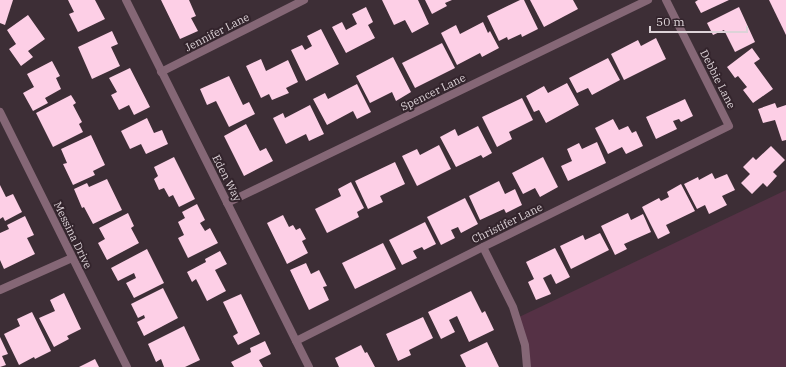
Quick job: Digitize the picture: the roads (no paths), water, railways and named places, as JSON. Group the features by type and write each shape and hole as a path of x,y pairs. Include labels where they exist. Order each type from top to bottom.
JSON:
{"street":[{"name":"Eden Way","path":"126,0 308,367"},
{"name":"Jennifer Lane","path":"161,72 304,0"},
{"name":"Spencer Lane","path":"227,203 648,0"},
{"name":"Debbie Lane","path":"666,0 729,126"},
{"name":"Messina Drive","path":"0,112 127,367"},
{"name":"Christifer Lane","path":"296,341 729,126"},
{"path":"483,247 513,307 525,344 527,367"},
{"path":"0,290 72,258"}]}
